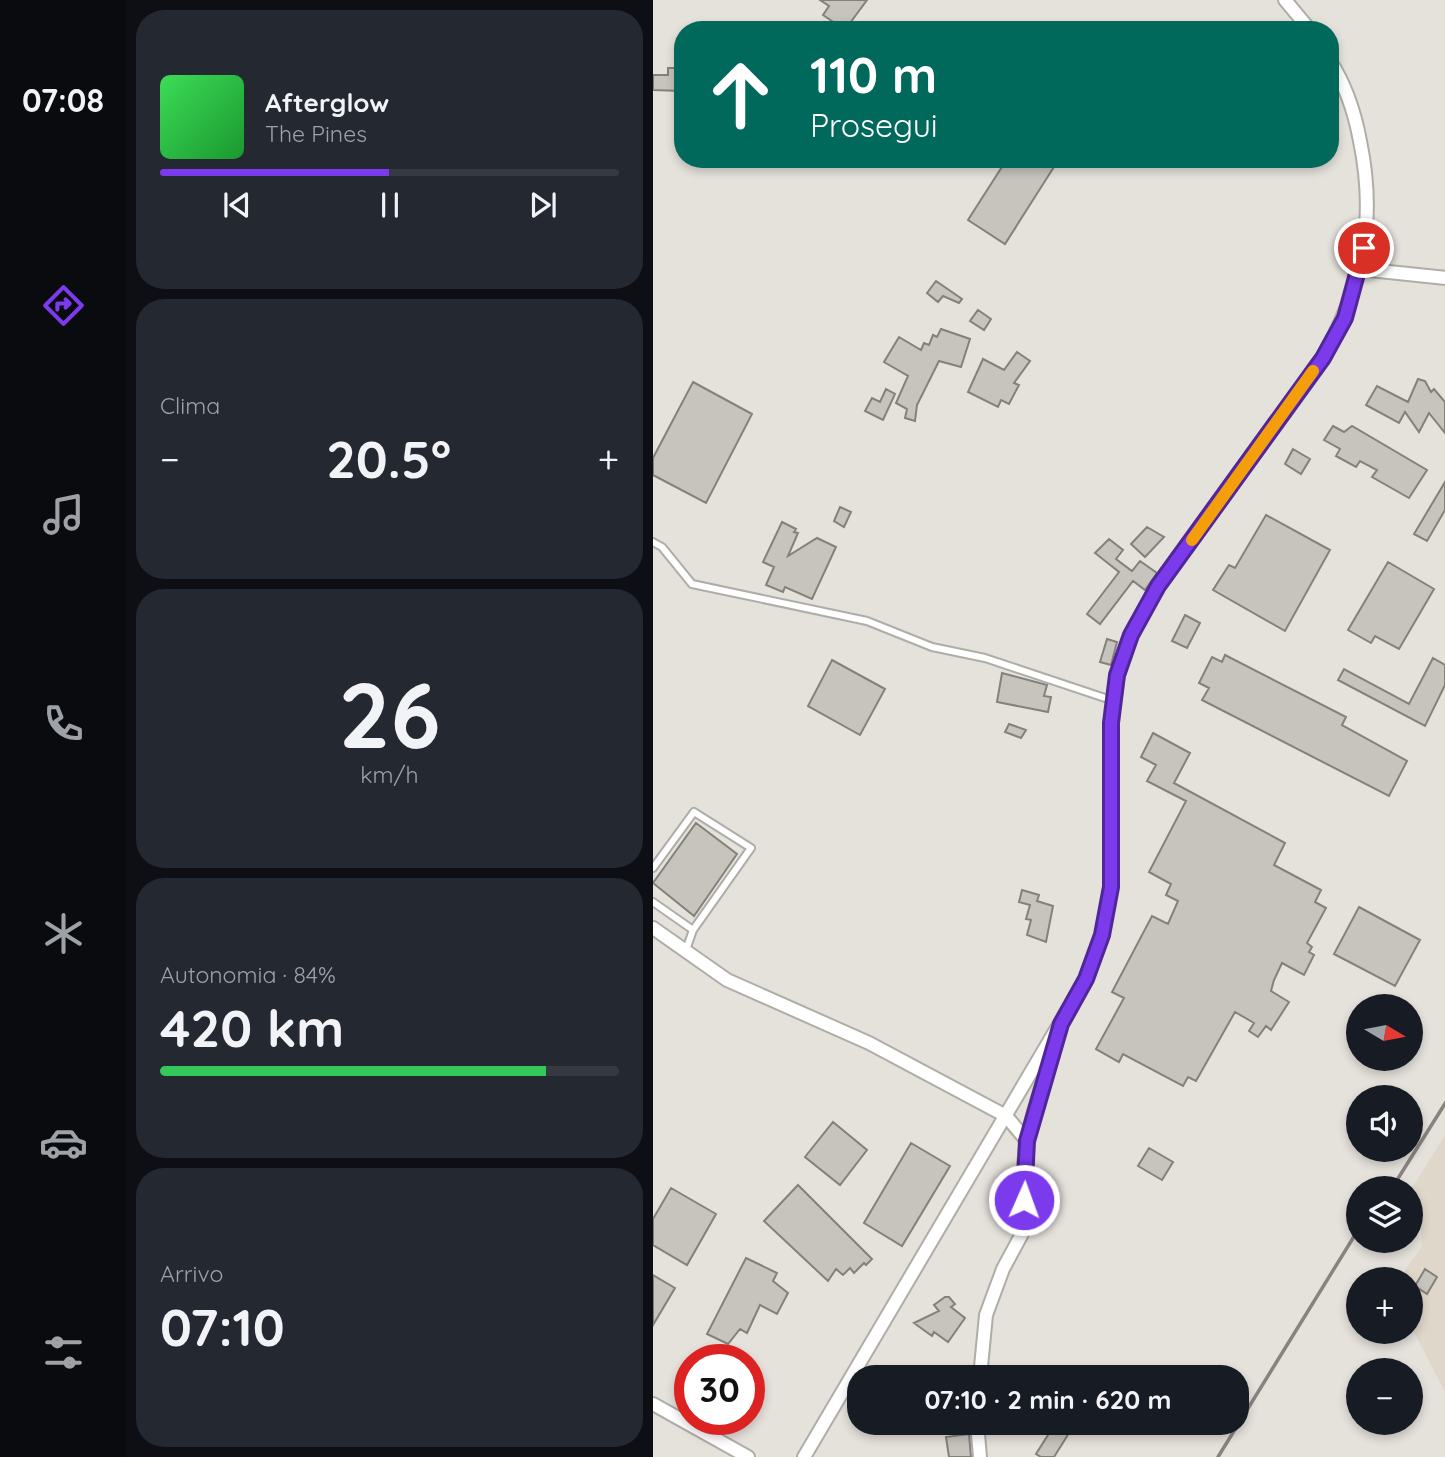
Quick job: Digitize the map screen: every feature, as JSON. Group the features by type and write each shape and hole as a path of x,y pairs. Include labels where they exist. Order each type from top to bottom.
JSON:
{"street":[{"path":"1285,0 1302,21"},
{"path":"804,1457 1086,979 1102,935 1111,887 1111,723 1117,675 1131,635 1158,586 1323,358 1345,318 1361,269 1368,227 1367,177 1355,117 1339,81"},
{"path":"1361,269 1445,278"},
{"path":"653,928 727,981 890,1054 1006,1116 1027,1141"},
{"path":"981,1365 986,1315 1003,1269 1032,1215 1024,1200 1027,1141 1061,1024"},
{"path":"653,1404 748,1457"},
{"path":"978,1435 980,1457"}],"lane":[{"path":"653,542 662,547 692,584 867,621 932,647 984,658 1114,701"},
{"path":"653,868 694,812 751,848 693,930 686,950"},
{"path":"653,902 693,930"}],"shaded area":[{"path":"1445,1135 1445,1392 1420,1344 1423,1344 1423,1267 1407,1267 1417,1253 1423,1253 1423,1176 1420,1176"}],"building":[{"path":"820,0 867,0 852,21 832,21 823,15 829,6"},
{"path":"668,68 674,68 674,91 653,90 653,75 668,75"},
{"path":"1001,168 1053,168 1005,244 968,220"},
{"path":"936,281 962,299 959,303 943,296 938,302 927,293"},
{"path":"978,310 991,319 984,330 970,321"},
{"path":"941,329 970,339 961,367 939,361 917,405 915,421 905,418 907,409 896,403 908,376 884,362 899,337 921,350 924,343 929,345 933,335 937,337"},
{"path":"1017,352 1030,361 1014,383 1019,385 1009,404 1001,400 998,407 968,392 983,359 1004,370"},
{"path":"1418,379 1425,381 1431,392 1434,389 1445,402 1445,433 1429,413 1419,432 1405,412 1399,423 1366,405 1377,386 1408,402"},
{"path":"693,382 752,414 706,503 653,475 653,458"},
{"path":"886,389 895,394 883,420 865,411 872,398 880,402"},
{"path":"1333,426 1344,432 1352,426 1427,470 1409,498 1372,477 1377,470 1360,461 1356,467 1336,456 1340,449 1324,440"},
{"path":"1293,449 1310,459 1301,474 1285,464"},
{"path":"1445,482 1445,510 1427,541 1414,534"},
{"path":"840,507 851,512 844,527 834,521"},
{"path":"1266,515 1330,550 1285,631 1213,590 1229,565 1235,568"},
{"path":"782,522 796,529 794,532 798,533 788,556 817,538 836,547 812,599 785,587 783,592 766,585 774,567 763,562"},
{"path":"1147,527 1164,537 1145,557 1131,544"},
{"path":"1109,539 1123,550 1116,559 1132,571 1140,561 1157,573 1145,590 1133,581 1100,624 1087,614 1119,572 1095,553"},
{"path":"1388,562 1434,589 1399,649 1375,636 1371,643 1348,630"},
{"path":"1185,615 1200,623 1187,648 1172,641"},
{"path":"1107,639 1117,642 1111,665 1100,662"},
{"path":"1225,655 1346,717 1342,725 1407,761 1389,796 1202,700 1209,688 1199,683 1212,657 1222,662"},
{"path":"1433,658 1445,665 1445,685 1425,726 1338,680 1344,669 1409,704"},
{"path":"832,660 885,689 860,735 808,706"},
{"path":"1002,673 1047,685 1044,696 1051,697 1048,712 997,702"},
{"path":"1009,724 1026,730 1021,738 1005,732"},
{"path":"1153,733 1190,753 1174,783 1285,843 1274,865 1321,890 1315,902 1326,908 1307,943 1312,947 1309,952 1314,955 1304,975 1282,963 1274,980 1271,991 1289,1002 1271,1030 1266,1026 1258,1037 1249,1031 1254,1023 1235,1012 1196,1081 1188,1077 1183,1086 1123,1054 1119,1062 1096,1049 1124,998 1112,992 1152,916 1168,924 1178,901 1166,895 1171,884 1149,872 1186,801 1147,781 1156,765 1141,757"},
{"path":"696,823 737,854 694,916 653,883"},
{"path":"1022,890 1039,895 1037,901 1053,906 1046,942 1027,935 1031,920 1026,919 1030,905 1019,902"},
{"path":"1359,907 1420,940 1395,986 1334,954"},
{"path":"833,1122 867,1150 840,1185 805,1157"},
{"path":"911,1143 950,1166 902,1246 864,1223"},
{"path":"1149,1148 1173,1162 1162,1180 1138,1166"},
{"path":"798,1185 872,1259 866,1265 864,1263 854,1273 850,1268 843,1275 836,1269 828,1281 764,1221"},
{"path":"671,1188 716,1214 687,1265 653,1245 653,1219"},
{"path":"746,1258 777,1273 773,1281 788,1293 777,1314 760,1305 747,1333 740,1329 728,1344 707,1334"},
{"path":"1425,1269 1437,1277 1427,1294 1423,1291"},
{"path":"653,1275 675,1288 653,1325"},
{"path":"949,1297 955,1304 951,1307 965,1318 948,1342 934,1332 932,1336 914,1323 939,1311 934,1305"},
{"path":"969,1435 971,1457 949,1457 946,1437"},
{"path":"1048,1435 1068,1435 1054,1457 1041,1457 1036,1454"}],"railway":[{"path":"1400,1176 1446,1102"},
{"path":"1218,1457 1346,1249"}],"slow traffic":[{"path":"1192,540 1313,371"}],"route":[{"path":"1024,1200 1027,1141 1061,1024 1086,979 1102,935 1111,887 1114,828 1111,723 1117,675 1131,635 1158,586 1323,358 1345,318 1361,269 1364,248"}]}
